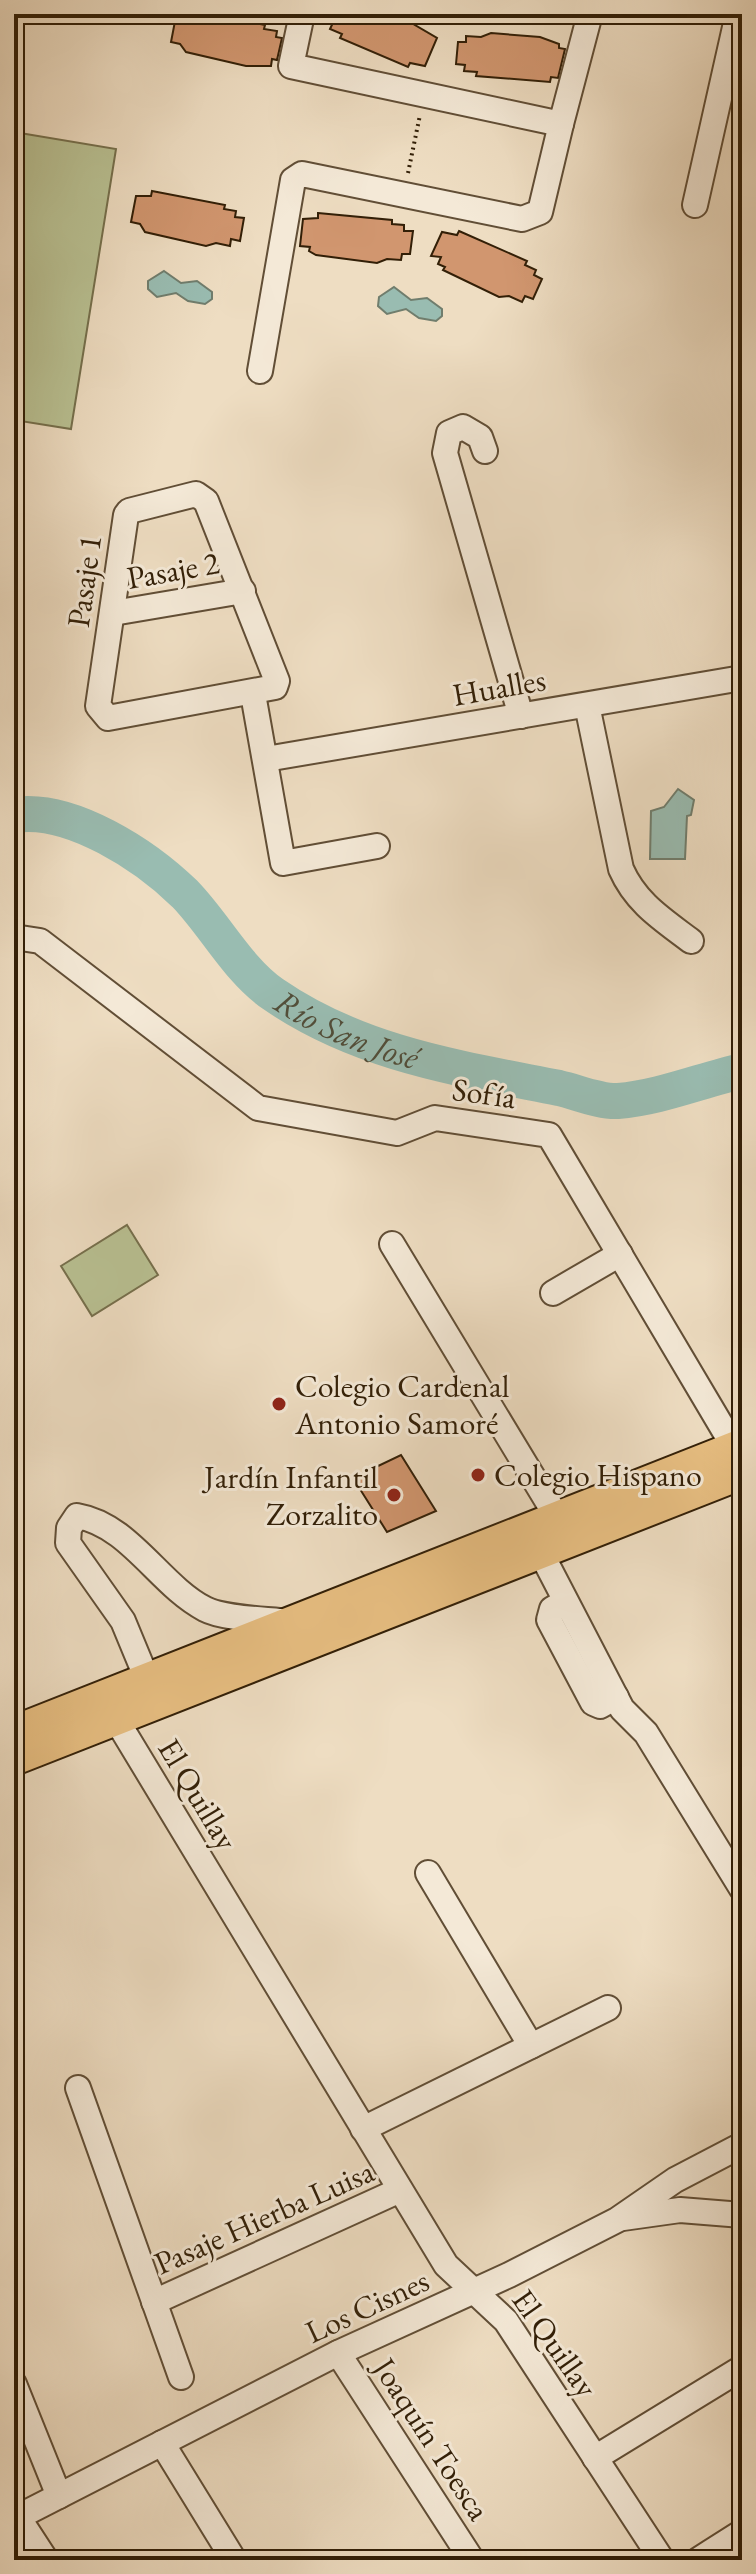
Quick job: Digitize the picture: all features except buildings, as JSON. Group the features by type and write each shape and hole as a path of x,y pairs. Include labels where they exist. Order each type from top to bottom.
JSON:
{"main road":[{"path":"14,1760 109,1708 147,1679 557,1517 739,1455"},
{"path":"14,1731 109,1708 541,1553 739,1455"}],"street":[{"path":"302,14 291,66 561,124"},
{"path":"260,371 293,180 302,174 522,219 540,212 590,14"},
{"path":"695,205 738,14"},
{"path":"485,451 473,430 463,427 449,433 445,453 450,480 521,716"},
{"name":"Pasaje 1","path":"196,494 206,501 243,591 277,681 273,689 108,718 104,715 98,706 129,511 196,494"},
{"name":"Pasaje 2","path":"113,613 243,591"},
{"name":"Hualles","path":"266,759 742,678"},
{"path":"253,694 283,863 377,846"},
{"path":"587,705 621,869 631,891 642,904 691,941"},
{"name":"Sofía","path":"14,937 40,941 258,1108 397,1133 435,1118 549,1135 739,1455"},
{"path":"392,1244 557,1517"},
{"path":"553,1293 620,1254"},
{"path":"147,1679 123,1621 68,1543 69,1528 77,1516 95,1519 131,1546 180,1594 209,1611 290,1622"},
{"path":"541,1553 616,1697 634,1725 646,1733 742,1889"},
{"name":"El Quillay","path":"109,1708 446,2265 506,2321 662,2560"},
{"path":"428,1873 531,2046"},
{"path":"363,2129 608,2008"},
{"name":"Pasaje Hierba Luisa","path":"78,2088 181,2377"},
{"name":"Los Cisnes","path":"16,2518 338,2353 475,2293 617,2220 675,2180 742,2145"},
{"name":"Pasaje Hierba Luisa","path":"154,2302 400,2190"},
{"path":"617,2220 661,2211 742,2215"},
{"name":"Joaquín Toesca","path":"338,2353 472,2560"},
{"path":"595,2458 742,2368"},
{"path":"14,2384 24,2441 59,2496"},
{"path":"162,2443 234,2560"},
{"path":"16,2518 46,2560"},
{"path":"698,2560 742,2532"}],"path":[{"path":"403,195 424,97"}],"green space":[{"path":"14,132 116,149 71,429 14,420"},
{"path":"127,1225 158,1275 92,1316 61,1266"}],"water":[{"path":"164,271 181,283 197,281 212,292 212,299 205,304 188,301 176,293 157,297 148,289 148,281"},
{"path":"394,287 411,300 427,298 442,309 442,316 436,321 419,318 406,309 387,314 378,306 379,297"},
{"path":"678,789 694,800 691,815 687,816 685,859 650,859 651,811 664,807"}],"waterway":[{"name":"Río San José","path":"14,815 36,814 59,818 83,826 129,850 185,894 260,984 306,1014 375,1045 447,1065 611,1101 649,1096 742,1071"}],"place":[{"name":"Colegio Cardenal Antonio Samoré","path":"279,1404"},
{"name":"Colegio Hispano","path":"478,1475"},
{"name":"Jardín Infantil Zorzalito","path":"394,1495"}]}
